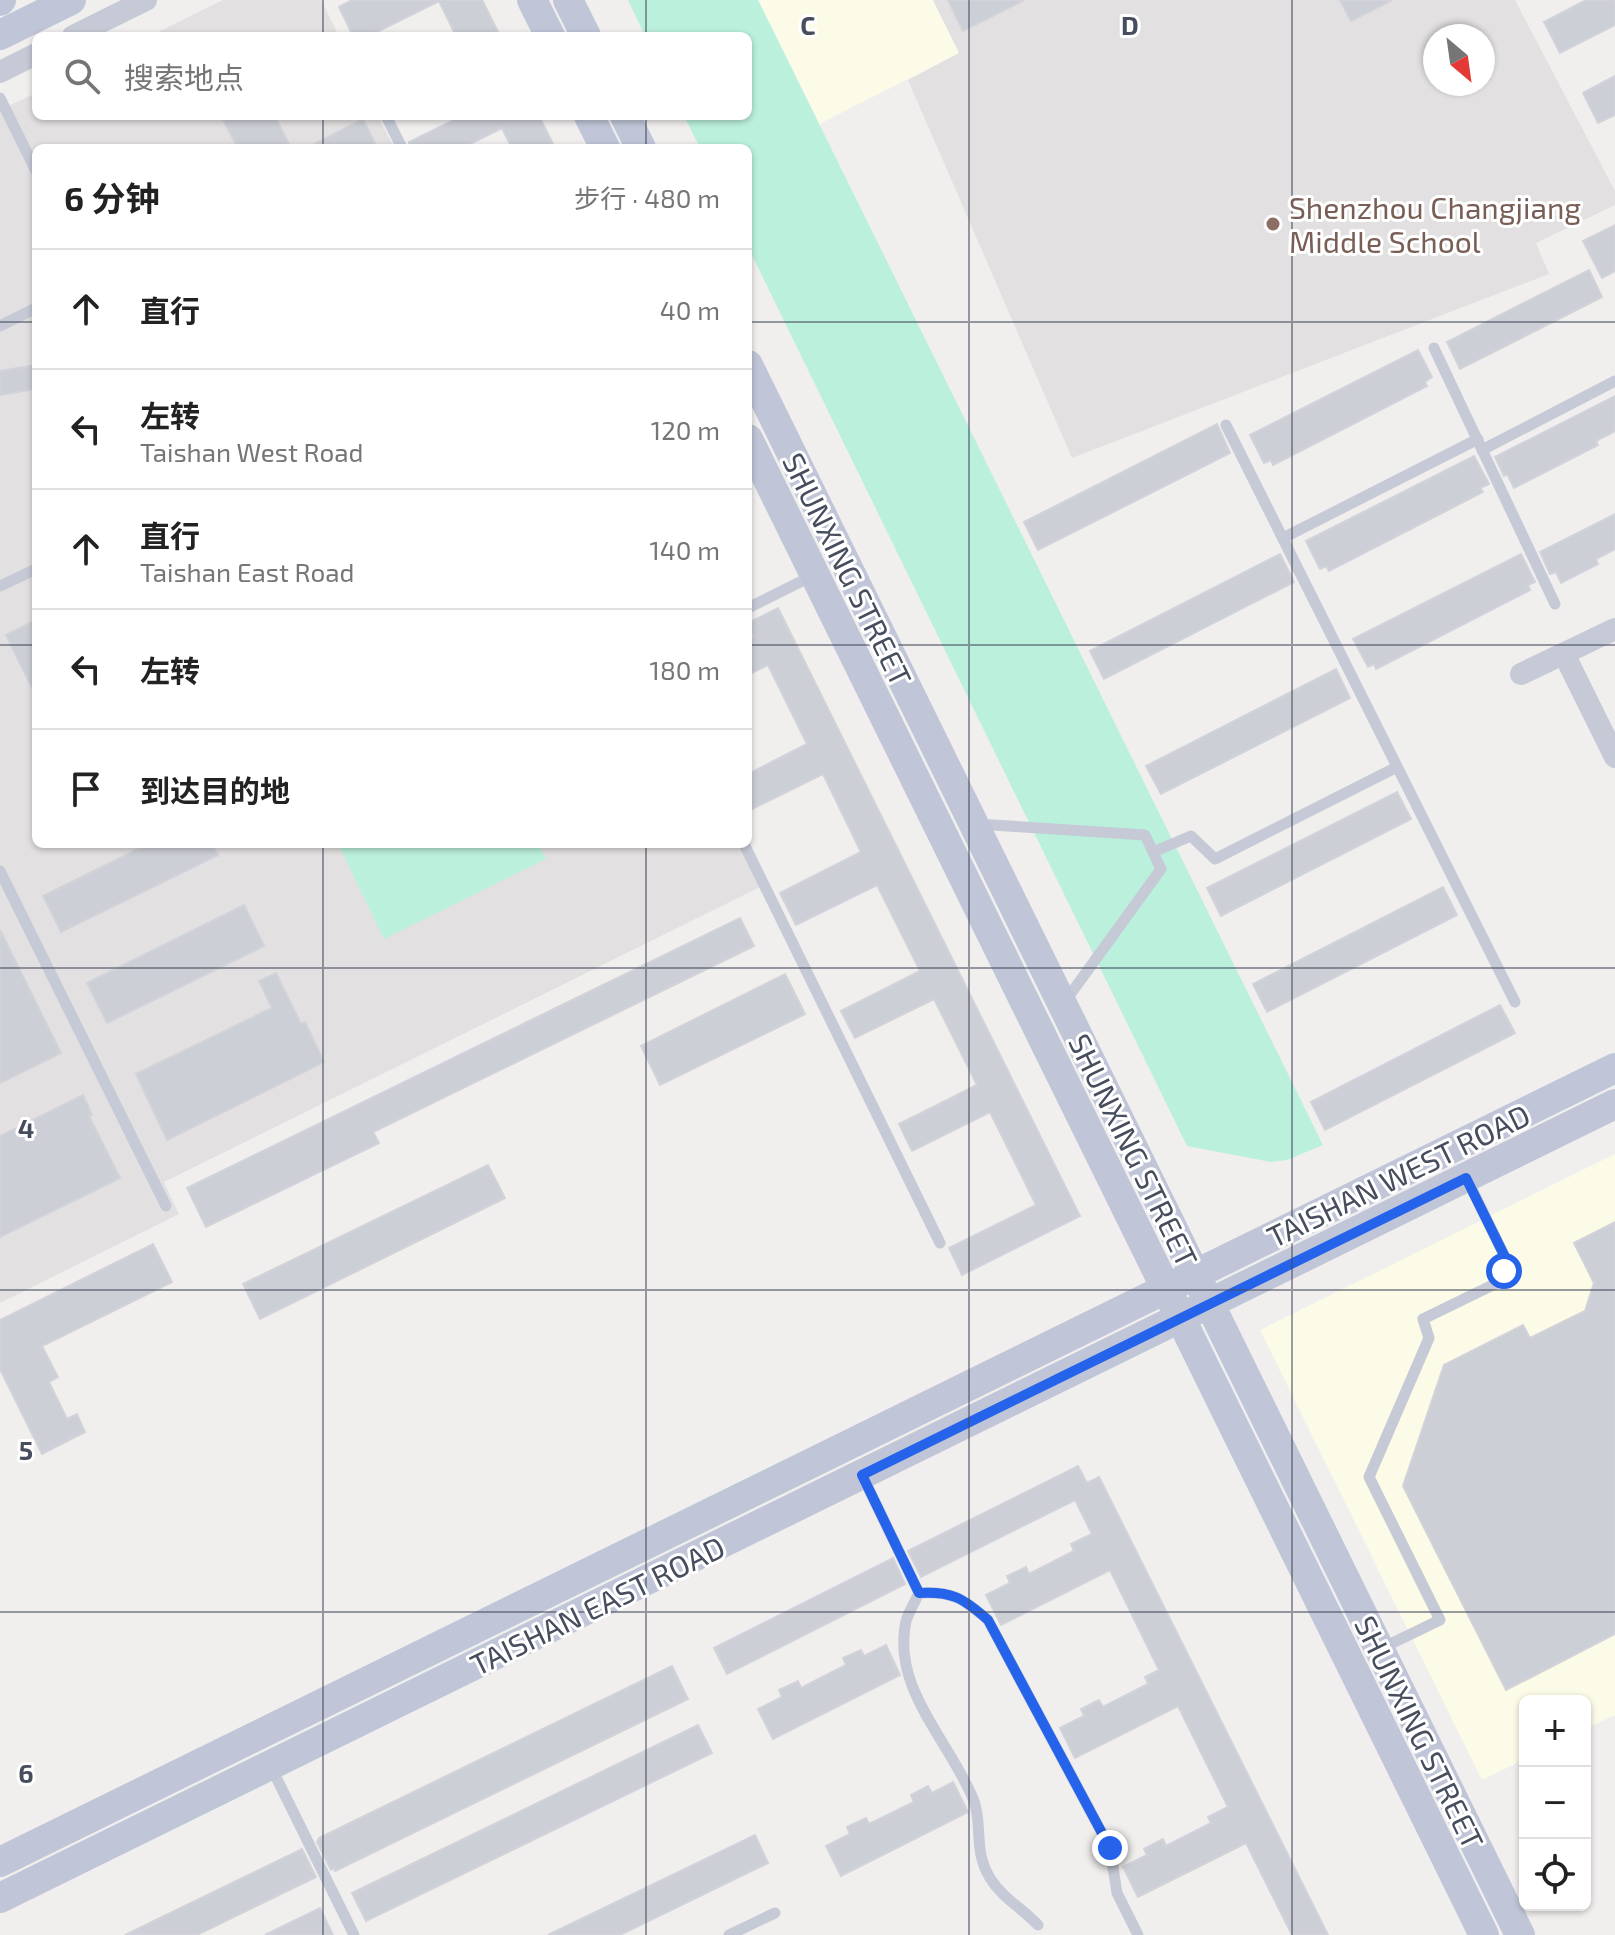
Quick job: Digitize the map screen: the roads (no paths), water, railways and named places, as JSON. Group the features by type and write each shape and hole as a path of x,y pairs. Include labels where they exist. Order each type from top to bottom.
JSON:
{"main road":[{"path":"0,35 71,0"},
{"path":"532,0 548,32"},
{"path":"568,0 584,32"},
{"path":"591,120 603,144"},
{"path":"627,120 639,144"},
{"name":"SHUNXING STREET","path":"752,373 1063,1006 1181,1282"},
{"name":"SHUNXING STREET","path":"752,451 760,474 1181,1282 1484,1935"},
{"name":"TAISHAN WEST ROAD","path":"1181,1282 1615,1068"},
{"name":"TAISHAN WEST ROAD","path":"1195,1311 1615,1104"},
{"name":"TAISHAN EAST ROAD","path":"0,1862 1181,1282"},
{"name":"SHUNXING STREET","path":"1195,1311 1379,1649 1520,1935"},
{"name":"TAISHAN EAST ROAD","path":"0,1898 1195,1311"}],"street":[{"path":"81,32 146,0"},
{"path":"0,72 32,56"},
{"path":"1521,674 1615,629"},
{"path":"1564,654 1615,757"}],"lane":[{"path":"0,98 32,163"},
{"path":"388,120 400,144"},
{"path":"0,326 32,310"},
{"path":"1434,348 1555,604"},
{"path":"1283,538 1615,381"},
{"path":"1226,425 1515,1002"},
{"path":"0,586 32,571"},
{"path":"752,606 815,575"},
{"path":"1153,852 1191,836 1215,859 1397,767"},
{"path":"973,823 1145,835 1161,869 1063,1006"},
{"path":"746,848 940,1243"},
{"path":"0,871 166,1206"},
{"path":"1379,1649 1440,1620 1369,1477 1429,1338 1423,1319 1499,1282 1504,1271 1504,1255 1466,1178"},
{"path":"862,1475 919,1593"},
{"path":"919,1593 941,1591 955,1595 988,1620 1110,1848 1117,1893 1138,1935"},
{"path":"919,1593 906,1620 904,1652 910,1682 974,1803 978,1846 984,1867 1006,1899 1038,1925"},
{"path":"271,1765 354,1935"},
{"path":"729,1935 775,1913"}],"place":[{"name":"Shenzhou Changjiang Middle School","path":"1273,224"}]}
